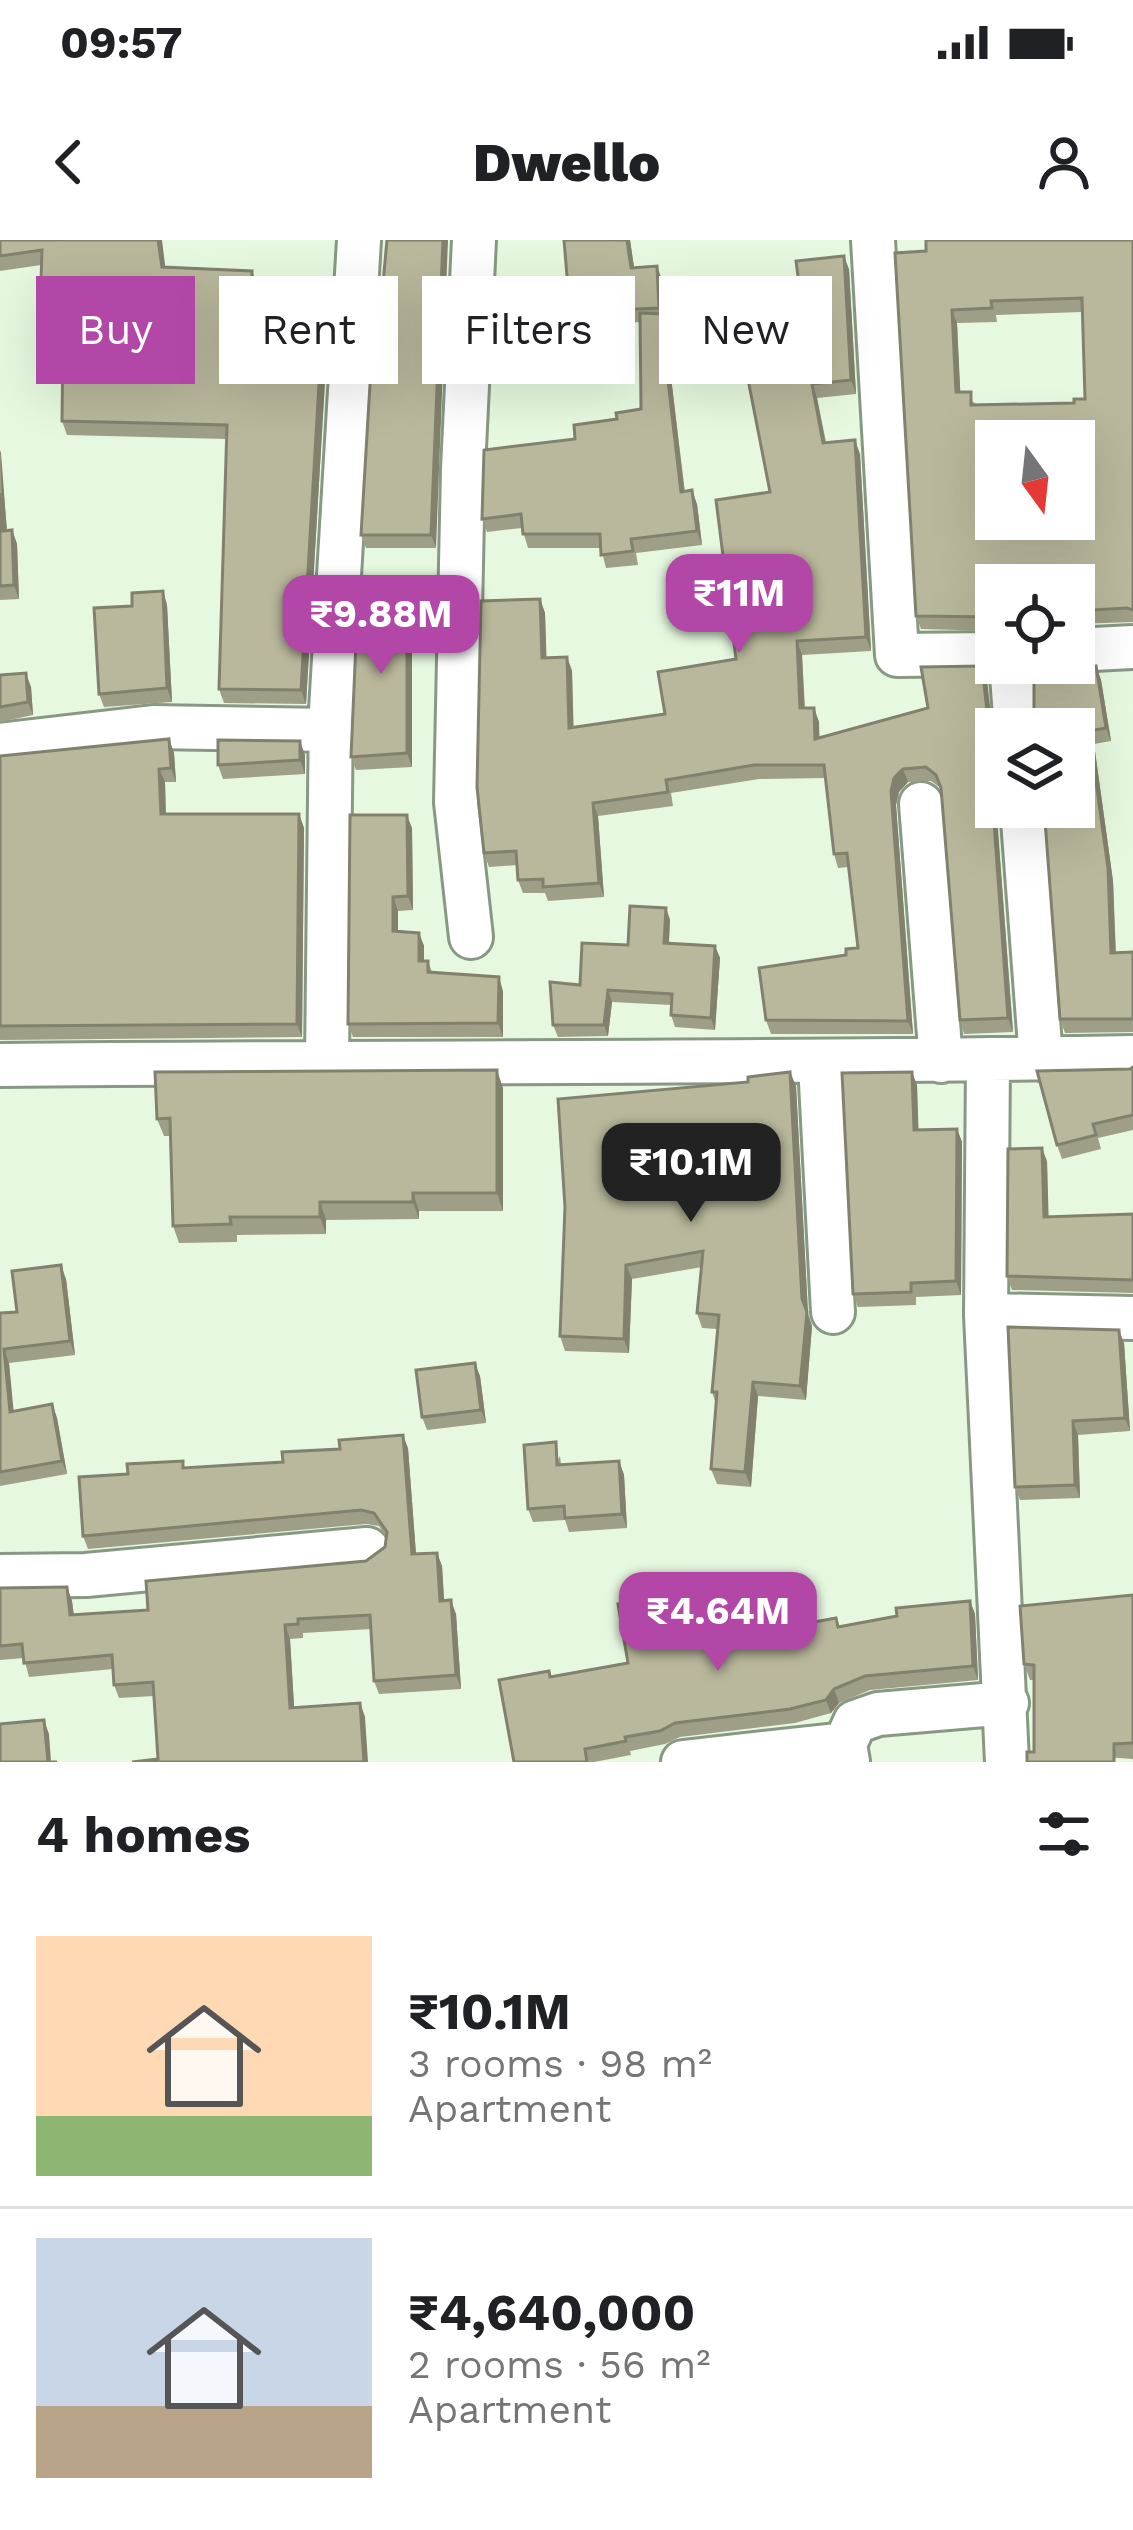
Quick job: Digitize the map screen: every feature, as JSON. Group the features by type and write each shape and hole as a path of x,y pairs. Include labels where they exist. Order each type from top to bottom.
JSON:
{"street":[{"path":"327,1061 330,730 359,240"},
{"path":"471,937 456,802 474,240"},
{"path":"873,240 897,656 975,654"},
{"path":"1095,649 1133,647"},
{"path":"0,745 153,728 330,730"},
{"path":"921,805 941,1061"},
{"path":"1024,828 1041,1059"},
{"path":"0,1065 327,1061 820,1064 1133,1058"},
{"path":"988,1060 986,1315 1007,1762"},
{"path":"820,1064 833,1312"},
{"path":"986,1315 1133,1318"},
{"path":"0,1576 86,1575 368,1549"},
{"path":"683,1762 847,1753 855,1722 878,1714 1007,1703"}],"building":[{"path":"0,240 158,240 162,267 252,271 252,276 219,276 219,384 319,384 301,690 219,689 227,425 62,421 62,384 195,384 195,276 41,276 42,250 0,256"},
{"path":"387,240 443,240 442,276 422,276 422,384 437,384 431,535 361,535 370,384 398,384 398,276 384,276"},
{"path":"564,240 627,240 631,268 657,266 659,308 635,309 635,276 567,276"},
{"path":"926,240 1133,240 1133,610 1095,610 1095,564 975,564 975,617 916,616 895,253 926,251","holes":["1082,298 1085,399 971,405 971,392 956,392 952,310 992,308 991,301"]},
{"path":"844,256 851,380 832,382 832,276 798,276 796,261"},
{"path":"640,313 659,314 659,384 668,384 681,492 692,490 697,531 631,539 633,551 601,555 600,534 523,534 521,514 482,519 484,450 575,439 574,425 617,419 616,413 641,409"},
{"path":"749,384 812,384 823,443 855,440 866,637 797,641 800,708 814,708 815,739 928,708 921,667 975,666 975,684 984,684 987,708 975,708 975,828 994,828 1008,1018 960,1020 941,788 926,767 903,769 891,791 908,1021 766,1020 759,968 846,955 846,949 858,948 847,853 834,854 824,765 754,765 666,780 668,792 593,803 599,883 543,887 543,879 518,880 516,851 484,853 477,787 481,601 540,599 542,658 567,657 569,728 665,714 658,672 736,659 716,500 770,492"},
{"path":"0,493 3,531 12,530 14,585 0,586"},
{"path":"163,591 167,688 99,694 94,608 132,606 132,593"},
{"path":"407,593 407,753 351,757 358,596"},
{"path":"1095,666 1106,728 1095,730 1095,708 1034,708 1034,684 1095,684"},
{"path":"26,673 28,702 0,707 0,675"},
{"path":"169,739 171,768 159,769 161,814 299,814 297,1024 0,1026 0,756"},
{"path":"218,740 300,741 300,760 218,765"},
{"path":"1095,774 1108,868 1111,953 1133,952 1133,1019 1060,1019 1046,828 1095,828"},
{"path":"350,815 407,815 408,896 393,897 393,931 419,933 419,961 428,961 428,972 499,977 498,1023 348,1024"},
{"path":"630,906 666,908 664,943 715,946 711,1018 671,1015 672,994 608,990 604,1025 553,1025 550,982 580,985 582,943 628,945"},
{"path":"1133,1067 1133,1115 1093,1124 1096,1135 1057,1145 1037,1071"},
{"path":"497,1070 497,1193 413,1193 413,1202 320,1202 320,1217 230,1217 231,1224 173,1226 170,1118 157,1119 155,1072"},
{"path":"790,1072 802,1299 807,1312 800,1386 753,1382 745,1472 711,1469 719,1315 697,1313 703,1251 626,1265 624,1339 560,1336 565,1207 558,1099 748,1082 748,1077"},
{"path":"912,1072 914,1130 957,1129 956,1281 911,1283 911,1292 853,1294 842,1073"},
{"path":"1042,1148 1044,1217 1133,1214 1133,1280 1007,1276 1008,1149"},
{"path":"61,1265 70,1341 4,1349 10,1412 52,1404 62,1461 0,1472 0,1313 17,1312 12,1271"},
{"path":"1008,1327 1119,1330 1125,1418 1073,1421 1075,1485 1015,1487"},
{"path":"475,1363 481,1410 422,1417 416,1370"},
{"path":"403,1435 412,1554 437,1553 440,1601 451,1600 456,1675 374,1681 370,1615 298,1619 298,1624 285,1625 290,1708 360,1703 364,1762 132,1762 158,1759 153,1682 114,1685 112,1655 24,1663 22,1644 0,1646 0,1588 67,1587 70,1615 148,1610 146,1581 366,1561 385,1547 387,1532 374,1513 361,1510 83,1536 79,1477 128,1474 127,1464 183,1461 183,1468 283,1462 282,1452 340,1449 339,1440"},
{"path":"556,1442 557,1465 619,1461 622,1514 565,1518 564,1506 528,1509 524,1445"},
{"path":"698,1590 708,1650 789,1635 787,1627 836,1618 838,1627 897,1616 896,1608 970,1601 973,1666 865,1676 834,1689 826,1700 790,1709 675,1723 660,1731 625,1737 626,1741 585,1749 587,1762 514,1762 499,1680 549,1671 550,1677 628,1663 618,1604"},
{"path":"1133,1595 1133,1743 1114,1744 1114,1762 1027,1762 1027,1752 1034,1752 1034,1665 1024,1664 1020,1606"},
{"path":"44,1720 48,1762 0,1762 0,1724"}]}
